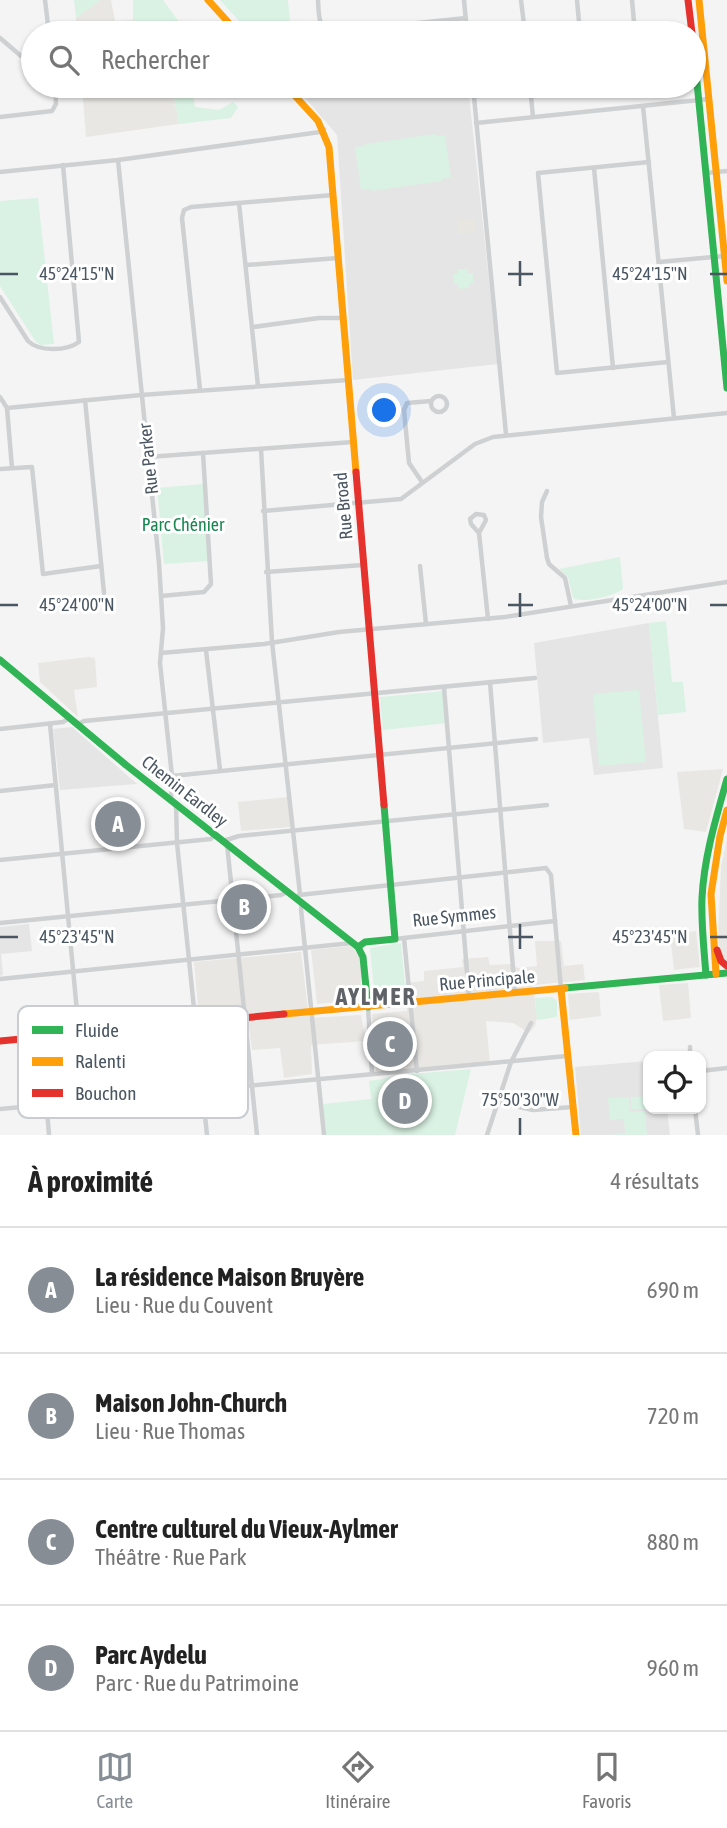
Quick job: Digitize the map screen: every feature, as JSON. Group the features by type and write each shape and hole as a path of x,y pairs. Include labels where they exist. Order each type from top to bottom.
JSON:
{"main road":[{"path":"208,0 227,21"},
{"path":"688,0 691,21"},
{"path":"699,0 701,21"},
{"path":"706,69 727,281"},
{"path":"297,98 324,129"},
{"path":"699,100 724,325 727,388"},
{"name":"Rue Broad","path":"324,129 329,147 395,939"},
{"name":"Chemin Eardley","path":"1,662 214,835 287,892 300,899 355,945"},
{"path":"706,975 702,915 704,875 714,824 727,779"},
{"path":"716,974 711,894 720,835 727,810"},
{"path":"713,937 720,959 727,966"},
{"name":"Rue Symmes","path":"355,945 395,939"},
{"path":"355,945 363,957 368,1007"},
{"name":"Rue Principale","path":"248,1018 727,973"},
{"path":"561,989 576,1135"},
{"name":"Rue Principale","path":"0,1041 18,1039"}],"street":[{"path":"46,0 48,21"},
{"path":"318,0 321,21"},
{"path":"464,0 466,21"},
{"path":"521,0 523,21"},
{"path":"577,0 579,21"},
{"path":"632,0 634,21"},
{"path":"439,21 466,18"},
{"path":"0,38 21,56"},
{"path":"0,117 52,111 56,98"},
{"path":"474,98 506,434"},
{"path":"531,98 533,117"},
{"path":"476,123 709,99"},
{"path":"643,106 674,418"},
{"path":"0,172 118,160 320,132 324,129"},
{"name":"Rue Parker","path":"118,160 161,596 165,713 194,1006"},
{"path":"649,162 538,173 558,373 668,362"},
{"path":"0,297 34,346 54,348 79,342 63,165"},
{"path":"594,168 613,368"},
{"path":"706,173 727,171"},
{"path":"200,390 184,210 191,207 333,195"},
{"path":"239,203 258,386"},
{"path":"659,262 724,256"},
{"path":"246,265 338,258"},
{"path":"253,327 343,318"},
{"path":"7,408 200,390 348,380"},
{"path":"0,397 7,408 12,468"},
{"path":"85,400 104,593"},
{"path":"422,482 409,463 404,410 407,403 431,401"},
{"path":"262,511 401,499 482,440 506,434 727,413"},
{"path":"148,457 353,442"},
{"path":"261,449 262,511 272,642 287,764 324,1135"},
{"path":"161,596 204,592 211,584 203,453"},
{"path":"0,469 32,467 43,574 101,566"},
{"path":"547,491 542,502 541,517 547,558 565,578 571,607"},
{"path":"479,533 488,619"},
{"path":"266,572 363,565"},
{"path":"420,566 426,624"},
{"path":"161,653 488,619 727,582"},
{"path":"206,650 220,771"},
{"path":"78,724 84,721 534,678"},
{"path":"489,682 516,993"},
{"path":"444,687 469,997"},
{"path":"0,729 63,722 71,718"},
{"path":"50,724 76,1006"},
{"path":"172,776 536,739"},
{"path":"0,791 56,785"},
{"path":"244,1006 225,843 239,836 547,805"},
{"path":"0,860 211,839 214,835"},
{"path":"300,899 390,884 548,869 551,875 561,989"},
{"path":"0,923 283,895 287,892"},
{"name":"Rue Symmes","path":"395,939 555,921"},
{"path":"404,937 417,1071"},
{"name":"Rue Symmes","path":"0,979 305,947 355,945"},
{"path":"368,1007 372,1074"},
{"path":"487,1135 511,1062 531,1023"},
{"path":"248,1047 257,1135"},
{"path":"248,1085 568,1056"},
{"path":"706,1070 727,1068"},
{"path":"497,1102 533,1110 573,1107"},
{"path":"0,1109 18,1107"},
{"path":"696,1114 698,1135"}],"shaded area":[{"path":"100,0 111,0 115,21 76,21 76,18"},
{"path":"83,98 174,98 179,124 86,137"},
{"path":"305,98 469,98 498,364 353,380 337,135"},
{"path":"649,623 663,768 594,775 589,738 543,743 534,643"},
{"path":"95,658 97,687 74,690 78,717 40,682 38,663"},
{"path":"72,727 137,784 60,790 53,729"},
{"path":"723,769 706,832 684,829 677,772"},
{"path":"288,797 291,827 241,831 238,802"},
{"path":"727,838 727,962 722,958 718,940 721,867"},
{"path":"29,924 32,951 1,954 3,975 0,976 0,927"},
{"path":"696,931 700,967 674,970 670,934"},
{"path":"535,941 561,941 564,966 583,964 585,980 533,985 537,1017 535,1026 529,1033 513,1023 486,1021 490,1063 376,1071 372,1014 407,1011 405,983 424,981 424,971 463,967 462,959 488,957 490,965 509,964 519,968 537,966"},
{"path":"351,946 362,958 360,1000 317,1004 311,950"},
{"path":"301,952 309,1018 361,1015 366,1041 311,1045 312,1074 284,1078 280,1048 252,1050 248,1006 198,1006 194,962"},
{"path":"688,983 691,1018 663,1021 659,985"},
{"path":"599,992 601,1016 570,1020 568,994"},
{"path":"643,1061 643,1114 668,1114 670,1135 581,1135 575,1067"}],"green space":[{"path":"74,0 100,0 76,18"},
{"path":"133,0 163,0 178,21 136,21 133,20"},
{"path":"220,0 288,0 290,21 239,21"},
{"path":"174,98 193,98 195,107 219,110 233,102 238,107 231,118 179,124"},
{"path":"435,134 445,135 451,177 442,181 361,190 355,147"},
{"path":"38,198 54,344 41,345 36,342 0,286 0,201"},
{"path":"458,269 467,269 468,273 473,273 473,283 469,283 469,288 459,289 458,284 454,284 453,274 458,274"},
{"name":"Parc Chénier","path":"203,484 208,561 164,564 157,488"},
{"path":"620,557 623,589 598,598 573,598 568,577 559,569"},
{"path":"666,621 672,682 683,682 686,712 658,715 649,623"},
{"path":"639,690 646,762 599,766 593,694"},
{"path":"445,691 447,723 383,730 380,697"},
{"path":"401,943 406,997 375,999 370,948"},
{"path":"552,997 557,1001 557,1017 537,1020 535,998"},
{"path":"471,1069 455,1135 326,1135 323,1104 371,1099 369,1081"},
{"path":"643,1096 643,1109 631,1109 631,1097"},
{"path":"629,1097 630,1112 643,1111 645,1114 647,1135 611,1135 625,1133 624,1119 610,1120 608,1098"}],"sand":[{"path":"475,218 476,232 458,234 457,219"}],"traffic: fast":[{"path":"699,98 727,388"},
{"path":"0,660 126,765 358,947 363,957 368,1007"},
{"path":"706,975 702,917 703,883 711,838 727,779"},
{"path":"358,947 365,942 395,939 384,805"},
{"path":"565,988 727,973"}],"traffic: slow":[{"path":"208,0 227,21"},
{"path":"699,0 701,21"},
{"path":"706,70 727,281"},
{"path":"297,98 318,121 329,147 356,472"},
{"path":"716,974 711,894 727,810"},
{"path":"284,1014 565,988"},
{"path":"561,989 576,1135"}],"traffic: jam":[{"path":"688,0 691,21"},
{"path":"356,472 384,805"},
{"path":"717,950 721,961 727,966"},
{"path":"248,1017 284,1014"},
{"path":"0,1041 18,1039"}],"place":[{"name":"La résidence Maison Bruyère","path":"118,824"},
{"name":"Maison John-Church","path":"244,907"},
{"name":"Centre culturel du Vieux-Aylmer","path":"390,1044"},
{"name":"Parc Aydelu","path":"405,1101"}],"district":[{"name":"AYLMER","path":"376,996"}]}
